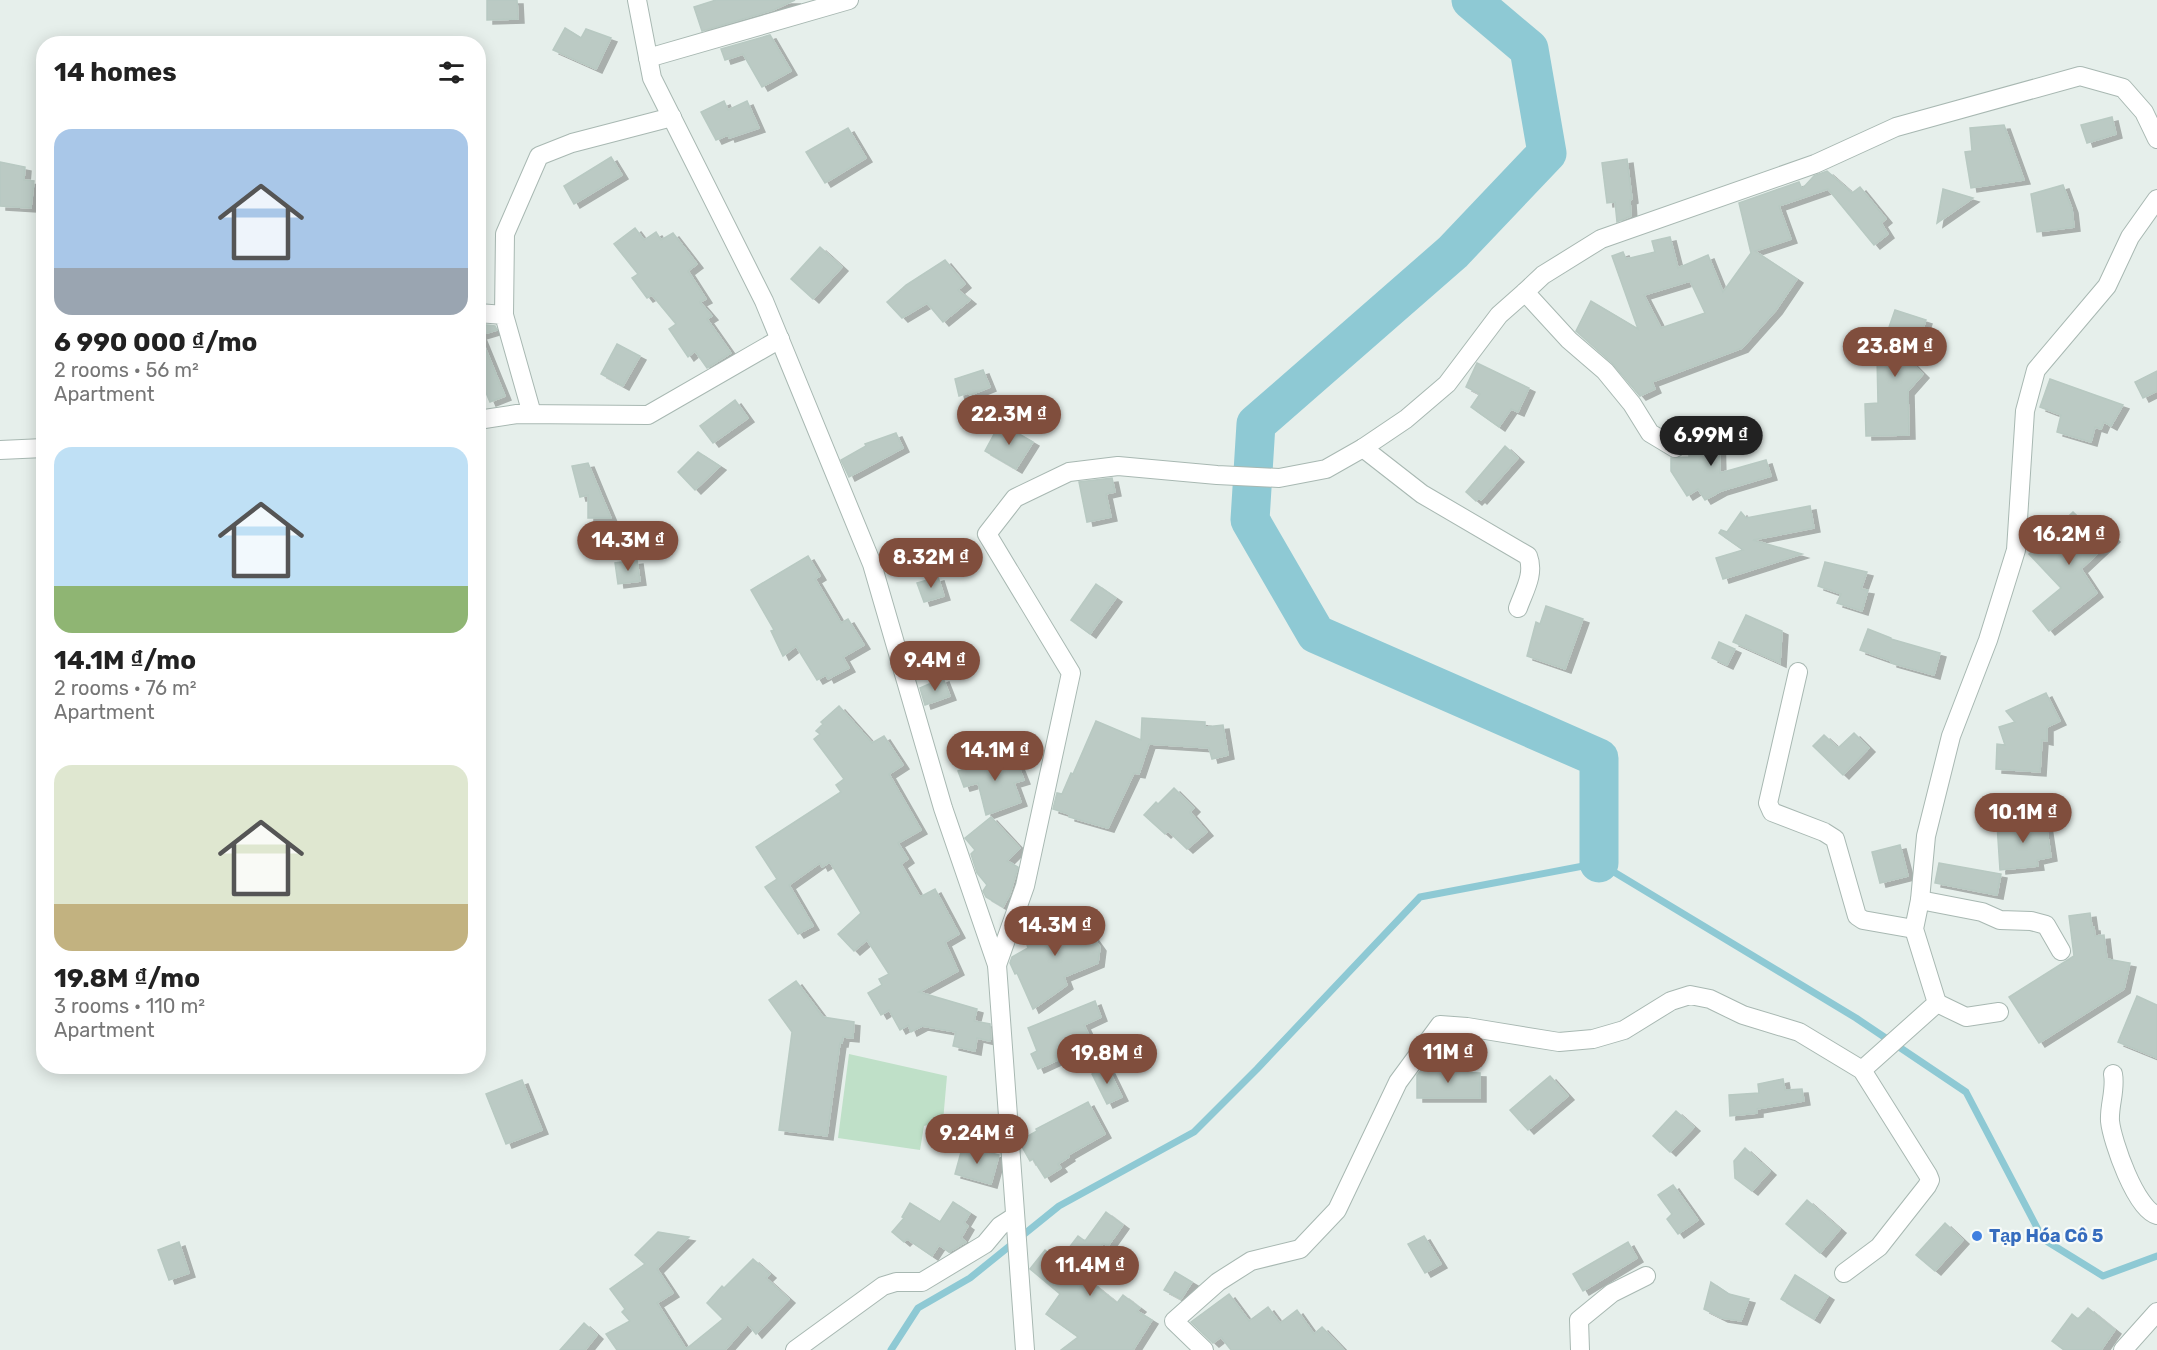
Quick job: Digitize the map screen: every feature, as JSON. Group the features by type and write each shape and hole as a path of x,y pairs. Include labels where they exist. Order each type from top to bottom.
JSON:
{"street":[{"path":"637,0 652,78 765,301 872,564 943,807 997,964 1025,1350"},
{"path":"648,58 849,0"},
{"path":"997,964 1025,886 1071,673 987,534 1015,498 1069,472 1118,466 1279,478 1326,469 1363,448 1406,419 1446,384 1499,315 1543,275 1601,239 1815,164 1896,127 2080,76 2124,88 2144,112 2157,139"},
{"path":"532,414 504,315 505,234 539,156 572,143 672,117"},
{"path":"1998,1012 1966,1017 1937,1003 1914,929 1920,900 1926,836 1951,736 1988,640 2016,550 2025,411 2036,370 2107,286 2130,237 2157,200"},
{"path":"1525,292 1569,340 1605,371 1632,404 1650,433 1675,448"},
{"path":"486,314 504,315"},
{"path":"486,419 517,414 648,416 780,339"},
{"path":"0,450 36,448"},
{"path":"1363,448 1422,494 1528,556 1531,575 1518,608"},
{"path":"1798,672 1768,803 1772,812 1824,832 1835,839 1857,916 1863,921 1914,929"},
{"path":"1920,900 1982,912 2000,921 2031,921 2046,925 2061,951"},
{"path":"1204,1350 1174,1321 1218,1282 1251,1261 1300,1249 1337,1210 1398,1082 1440,1025 1467,1027 1559,1042 1593,1039 1624,1030 1671,1001 1690,995 1710,999 1743,1015 1799,1032 1862,1070 1930,1180 1879,1247 1844,1273"},
{"path":"1862,1070 1937,1003"},
{"path":"2113,1074 2115,1086 2110,1118 2112,1136 2142,1204 2151,1214 2157,1215"},
{"path":"795,1350 883,1286 896,1282 922,1282 985,1244 1000,1226 1014,1221"},
{"path":"1580,1350 1579,1320 1612,1293 1646,1276"},
{"path":"2123,1350 2157,1312"}],"green space":[{"path":"849,1054 947,1076 943,1121 924,1126 920,1150 838,1138"}],"building":[{"path":"487,0 517,0 518,19 487,20"},
{"path":"716,0 795,0 773,10 702,31 694,7"},
{"path":"565,28 581,38 586,29 611,38 596,69 553,50"},
{"path":"770,35 791,71 762,87 743,54 725,60 721,49"},
{"path":"724,101 728,110 747,101 759,128 716,140 701,112"},
{"path":"2112,117 2116,134 2087,143 2081,125"},
{"path":"2004,125 2024,180 1971,188 1965,152 1972,151 1970,128"},
{"path":"848,128 866,158 825,183 806,152"},
{"path":"611,157 622,175 574,204 564,186"},
{"path":"1627,159 1632,199 1630,200 1631,216 1617,222 1615,202 1607,203 1602,163"},
{"path":"0,162 25,167 24,180 34,181 31,208 0,206"},
{"path":"1827,171 1852,193 1860,187 1886,219 1881,223 1888,234 1874,245 1828,189 1779,206 1791,239 1755,251 1797,279 1776,310 1742,348 1652,382 1655,389 1640,396 1612,363 1576,331 1591,301 1638,329 1612,256 1623,252 1626,259 1655,252 1652,241 1670,237 1678,268 1708,255 1723,292 1751,253 1739,203 1799,182 1802,189 1814,176","holes":["1690,281 1705,313 1661,328 1644,295"]},
{"path":"2063,185 2072,209 2074,227 2037,232 2031,194"},
{"path":"1943,189 1973,198 1937,223"},
{"path":"635,228 644,240 656,232 661,240 673,233 697,264 688,271 706,299 700,302 712,316 707,319 731,353 707,368 695,351 688,357 669,329 676,324 652,295 647,298 632,278 638,274 614,244"},
{"path":"820,247 842,267 813,299 791,279"},
{"path":"945,260 965,284 958,290 970,300 943,322 927,303 902,318 887,302 906,285"},
{"path":"1895,310 1926,320 1911,362 1923,374 1908,391 1909,435 1866,436 1865,404 1878,403 1877,357"},
{"path":"486,325 495,326 497,330 486,333"},
{"path":"617,344 640,356 623,386 601,374"},
{"path":"486,350 505,396 490,402 486,393"},
{"path":"1477,363 1529,388 1518,412 1511,409 1499,427 1471,407 1480,394 1466,387"},
{"path":"983,370 990,387 970,395 968,393 959,396 955,379"},
{"path":"2157,371 2157,391 2143,398 2135,382"},
{"path":"2050,379 2123,405 2111,426 2104,422 2101,429 2095,427 2091,442 2057,432 2061,415 2040,407"},
{"path":"735,400 748,418 713,443 700,426"},
{"path":"1000,423 1033,442 1016,469 985,451"},
{"path":"1688,427 1708,427 1708,431 1719,430 1720,473 1766,460 1771,476 1721,491 1705,500 1698,489 1687,496 1671,471 1671,458 1689,457"},
{"path":"896,433 903,448 849,477 841,460 866,446 865,444"},
{"path":"1505,446 1518,458 1481,500 1479,498 1476,501 1466,492"},
{"path":"698,452 720,466 695,490 678,472"},
{"path":"588,463 611,518 588,518 588,495 580,497 572,466"},
{"path":"1112,478 1115,492 1106,494 1111,517 1087,522 1079,482"},
{"path":"1810,506 1814,528 1753,540 1802,554 1723,579 1716,558 1743,550 1719,533 1721,530 1727,532 1741,512 1746,518"},
{"path":"2073,512 2088,526 2095,519 2114,538 2081,569 2097,593 2049,631 2033,611 2061,588 2029,554"},
{"path":"808,556 820,576 815,579 841,623 848,619 864,645 843,657 849,668 828,679 826,675 817,680 796,646 783,656 771,631 774,630 751,590"},
{"path":"637,560 640,581 618,584 615,563"},
{"path":"1825,562 1867,572 1861,589 1868,590 1862,611 1837,603 1841,594 1818,586"},
{"path":"938,577 944,596 924,602 917,583"},
{"path":"1096,584 1116,598 1090,634 1071,620"},
{"path":"1546,606 1583,619 1565,669 1527,656 1536,622 1540,624"},
{"path":"1746,615 1782,631 1780,663 1733,642"},
{"path":"1868,629 1891,639 1940,653 1934,675 1891,663 1891,661 1860,650"},
{"path":"1719,642 1735,649 1727,665 1712,658"},
{"path":"943,678 950,696 925,705 920,688"},
{"path":"2046,693 2060,721 2047,727 2047,741 2042,740 2040,772 1996,769 1997,744 2005,745 1999,727 2015,722 2006,711"},
{"path":"839,706 872,743 884,736 903,765 889,774 921,830 898,843 908,859 901,864 920,897 935,889 959,934 945,942 958,971 919,992 977,1009 974,1021 990,1024 991,1038 990,1041 977,1038 975,1051 953,1046 956,1032 922,1026 911,1032 908,1025 900,1030 889,1010 881,1015 868,993 882,985 879,979 889,974 867,940 854,951 838,934 861,913 830,862 822,867 820,863 789,885 813,926 798,934 765,887 777,879 756,847 841,792 836,785 844,779 814,739 820,734 816,731 823,724 821,722"},
{"path":"1142,718 1205,722 1205,727 1223,725 1228,755 1212,759 1209,748 1149,744 1139,774 1134,773 1108,828 1069,817 1069,814 1053,809 1057,793 1062,794 1071,773 1073,774 1096,721 1141,740"},
{"path":"1854,733 1869,748 1843,775 1813,746 1824,735 1838,748"},
{"path":"1004,755 1006,759 1014,755 1024,780 1014,783 1021,802 986,815 978,783 964,787 958,771"},
{"path":"1174,788 1194,808 1190,812 1207,832 1187,849 1168,831 1165,834 1144,815"},
{"path":"991,817 1020,848 1007,861 1018,867 1010,894 1003,907 986,897 983,891 987,885 977,873 971,854 975,850 965,838"},
{"path":"2045,817 2051,857 2037,860 2038,866 2000,870 1997,824 2020,823 2020,820"},
{"path":"1900,845 1908,876 1880,883 1872,852"},
{"path":"1939,863 2001,874 1997,895 1935,883"},
{"path":"1053,908 1075,912 1100,947 1098,963 1064,977 1067,985 1033,1009 1010,963 1012,957 1028,948 1027,945 1049,935"},
{"path":"2090,913 2095,936 2104,935 2107,959 2130,963 2124,989 2039,1043 2009,997 2074,956 2069,916"},
{"path":"796,981 823,1017 854,1022 853,1038 843,1037 840,1043 827,1136 779,1130 792,1032 769,1000"},
{"path":"2137,996 2157,1005 2157,1058 2118,1042"},
{"path":"1095,1001 1101,1017 1084,1025 1093,1044 1038,1069 1031,1054 1037,1051 1028,1028"},
{"path":"1107,1066 1122,1097 1107,1104 1092,1074"},
{"path":"1422,1069 1480,1073 1480,1098 1417,1098 1417,1075"},
{"path":"1550,1076 1568,1096 1528,1130 1510,1110"},
{"path":"1783,1079 1785,1090 1802,1089 1804,1101 1757,1109 1757,1113 1730,1116 1729,1095 1759,1093 1758,1084"},
{"path":"522,1080 542,1130 506,1144 486,1094"},
{"path":"1088,1102 1105,1134 1068,1155 1069,1157 1058,1164 1061,1168 1045,1178 1033,1159 1030,1161 1021,1145 1021,1140 1037,1131 1036,1129"},
{"path":"1676,1111 1694,1127 1670,1152 1653,1136"},
{"path":"963,1145 999,1155 991,1184 955,1174"},
{"path":"1745,1148 1770,1171 1752,1191 1735,1178 1734,1161"},
{"path":"1673,1185 1698,1220 1678,1234 1667,1219 1672,1214 1658,1195"},
{"path":"1807,1200 1840,1229 1820,1253 1786,1224"},
{"path":"953,1202 970,1213 964,1223 968,1226 961,1238 966,1242 949,1252 939,1245 932,1256 907,1239 904,1242 892,1232 904,1218 902,1217 910,1203 940,1222"},
{"path":"1106,1212 1123,1225 1108,1246 1103,1243 1082,1275 1117,1303 1123,1295 1140,1308 1137,1311 1152,1320 1133,1350 1061,1350 1078,1337 1046,1314 1060,1294 1030,1269 1045,1250 1059,1261 1078,1236 1085,1241"},
{"path":"1945,1223 1963,1240 1935,1271 1916,1255"},
{"path":"658,1232 689,1237 657,1269 673,1293 657,1303 686,1349 723,1319 707,1303 722,1286 724,1288 753,1259 770,1274 766,1278 789,1299 756,1334 748,1324 725,1350 617,1350 606,1334 630,1321 622,1312 625,1309 610,1289 645,1264 635,1255"},
{"path":"1424,1236 1441,1264 1425,1273 1408,1244"},
{"path":"179,1242 189,1273 169,1280 158,1250"},
{"path":"1628,1242 1637,1258 1583,1291 1573,1274"},
{"path":"1175,1272 1192,1282 1181,1299 1164,1290"},
{"path":"1795,1275 1828,1296 1814,1319 1781,1299"},
{"path":"1711,1282 1729,1294 1749,1299 1741,1321 1722,1318 1704,1309"},
{"path":"1229,1294 1249,1321 1268,1307 1280,1323 1297,1310 1314,1334 1322,1327 1344,1350 1231,1350 1221,1337 1213,1343 1191,1322"},
{"path":"2088,1308 2115,1330 2101,1350 2064,1350 2052,1341 2072,1314 2078,1319"},
{"path":"584,1323 597,1335 585,1350 560,1350"}],"waterway":[{"path":"1471,0 1529,49 1547,153 1453,252 1256,424 1250,520 1316,634 1599,758 1599,863"},
{"path":"891,1350 918,1308 970,1278 1059,1206 1194,1132 1420,897 1599,863 1856,1018 1966,1092 2043,1239 2103,1276 2157,1256"}],"place":[{"name":"Tạp Hóa Cô 5","path":"1977,1236"}]}
